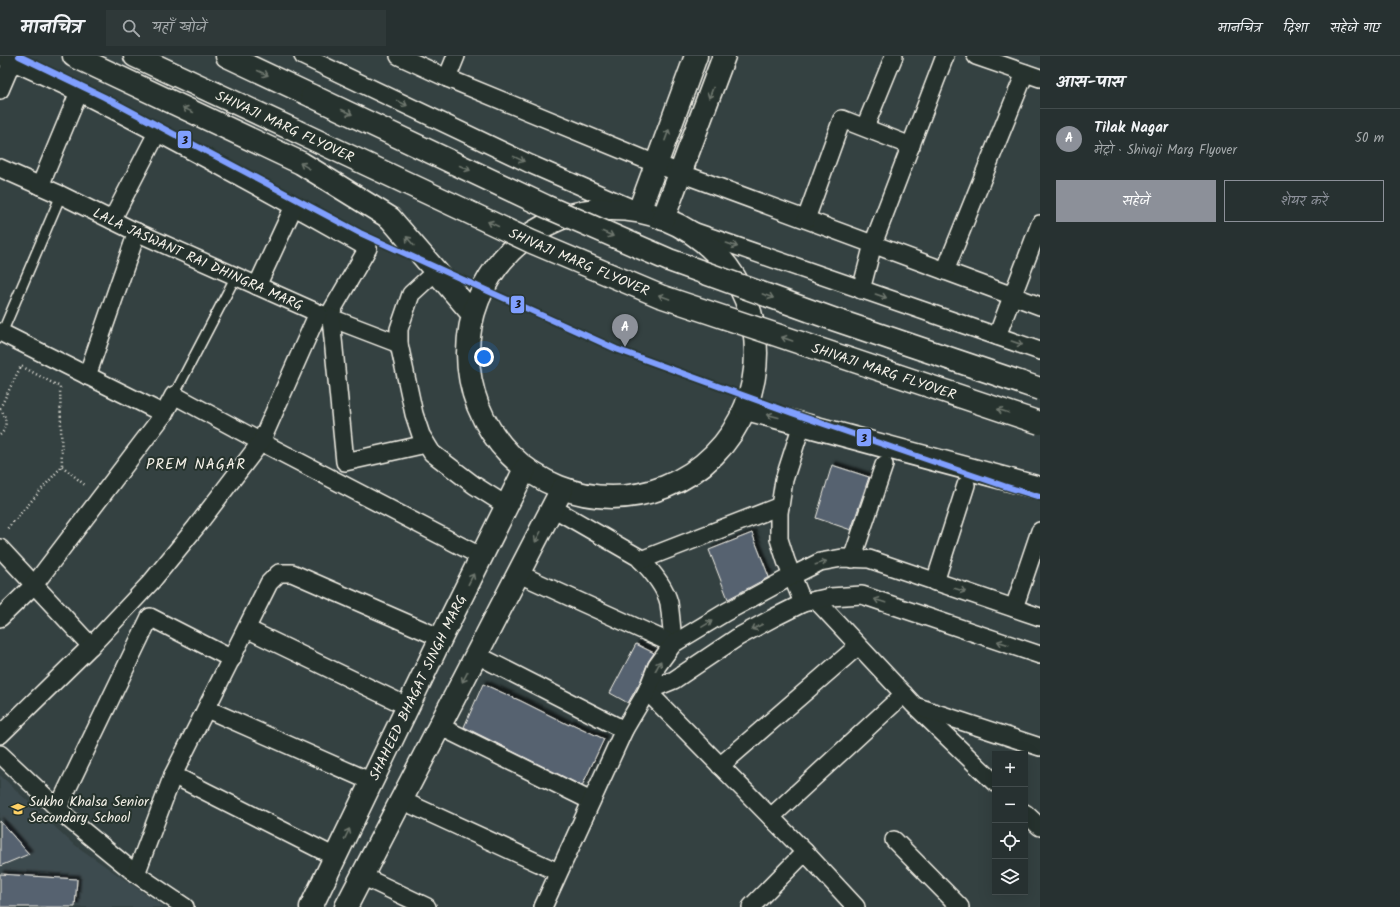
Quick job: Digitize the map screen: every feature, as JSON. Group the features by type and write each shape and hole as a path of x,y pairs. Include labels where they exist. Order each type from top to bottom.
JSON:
{"main road":[{"path":"74,56 301,163 390,218 472,313"},
{"name":"SHIVAJI MARG FLYOVER","path":"135,56 532,242 660,296 1040,423"},
{"path":"227,56 545,206 669,260 833,319 1040,389"},
{"path":"635,209 656,164 696,56"},
{"path":"672,223 680,173 724,56"},
{"path":"635,209 653,214 672,223 726,265 745,298 754,329 754,383 746,409 732,435 695,472 658,491 558,499 525,469 482,416 467,359 468,338 472,313 487,279 505,255 541,226 593,210 635,209"},
{"path":"746,409 1040,488"},
{"name":"SHAHEED BHAGAT SINGH MARG","path":"311,907 409,707 441,638 525,469"},
{"path":"346,907 558,499"}],"street":[{"path":"303,56 530,164 635,209"},
{"path":"399,56 447,78 656,164 1040,306"},
{"path":"447,78 456,56"},
{"path":"865,127 894,56"},
{"path":"861,290 873,244 945,56"},
{"path":"945,271 1032,76 976,56"},
{"path":"0,90 6,59 79,92 294,206 368,248 326,316 261,442 196,527 152,581 91,646 0,735"},
{"path":"40,186 79,92"},
{"path":"806,220 842,119 911,146"},
{"path":"112,220 157,133"},
{"name":"LALA JASWANT RAI DHINGRA MARG","path":"0,168 256,286 326,316 400,344"},
{"path":"256,286 294,206"},
{"path":"672,223 1040,351"},
{"path":"998,336 1012,295 1040,224"},
{"path":"87,376 138,232"},
{"path":"436,271 411,294 399,329 400,344 420,436 432,453 474,485 507,506"},
{"path":"326,316 345,462 426,444"},
{"path":"1,332 164,414"},
{"path":"0,618 34,585 164,414 174,395 482,557"},
{"path":"802,424 784,480 780,506 779,539 792,576 810,602 858,646 909,700 992,780"},
{"path":"852,558 884,465"},
{"path":"935,582 966,485"},
{"path":"558,499 638,557 657,578 668,602 673,644"},
{"path":"641,560 780,506"},
{"path":"1014,608 1040,531"},
{"path":"2,540 34,585 91,646"},
{"path":"543,907 624,730 647,691 657,666 673,644 726,612 820,562 842,558 852,558 869,559 1040,617"},
{"path":"136,874 173,775 270,583 279,573 292,573 441,638"},
{"path":"519,574 673,644"},
{"path":"647,691 674,680 738,636 810,602 830,597 862,595 1040,655"},
{"path":"58,808 150,617 232,659"},
{"path":"247,629 409,707"},
{"path":"720,766 858,646"},
{"path":"477,655 624,730"},
{"path":"647,691 805,852 856,907"},
{"path":"909,700 1040,747"},
{"path":"771,817 909,700"},
{"path":"207,708 372,782"},
{"path":"440,726 592,801"},
{"path":"0,754 58,808 136,874 185,907"},
{"path":"173,775 335,857"},
{"path":"401,800 558,872"},
{"path":"1028,816 1040,827"},
{"path":"894,840 960,907"},
{"path":"751,907 805,852"},
{"path":"362,876 427,907"}],"lane":[{"path":"1,332 60,195"},
{"path":"174,395 236,276"}],"path":[{"path":"0,435 5,429 6,424 6,418 0,409 21,366 60,387 62,466 2,540"},
{"path":"62,466 101,498"}],"shaded area":[{"name":"Sukho Khalsa Senior Secondary School","path":"0,775 72,843 164,907 0,907"}],"building":[{"path":"832,465 869,477 851,530 816,518"},
{"path":"752,533 769,577 728,599 709,550"},
{"path":"636,644 654,653 628,703 610,693"},
{"path":"483,684 569,725 570,723 604,739 582,786 464,727"},
{"path":"0,821 29,854 0,866"},
{"path":"0,874 77,879 75,907 0,907"}],"transit line":[{"name":"3","path":"19,56 104,97 360,233 616,349 792,413 1040,497"}],"place":[{"name":"Tilak Nagar","path":"625,347"},
{"name":"Sukho Khalsa Senior Secondary School","path":"18,809"}],"district":[{"name":"PREM NAGAR","path":"196,464"}]}
